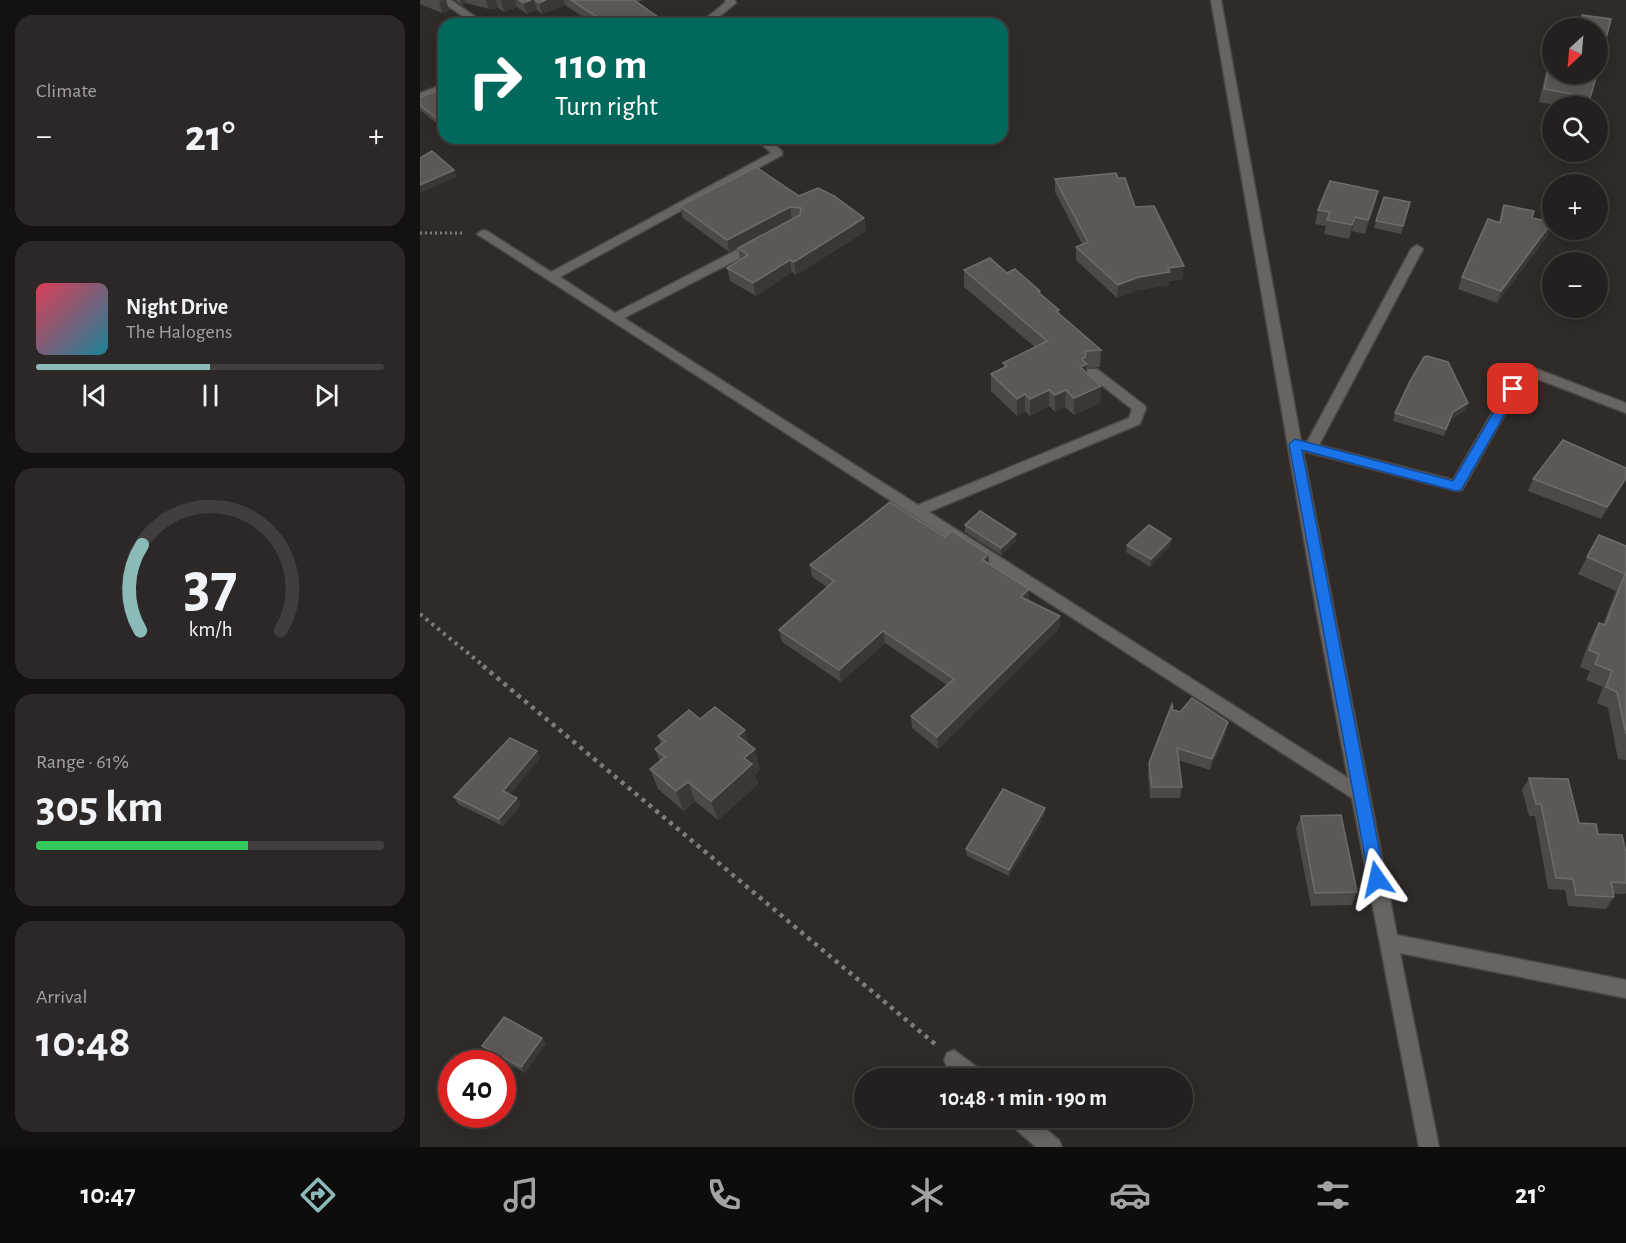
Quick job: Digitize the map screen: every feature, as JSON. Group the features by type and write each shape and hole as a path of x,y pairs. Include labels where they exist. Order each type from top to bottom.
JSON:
{"street":[{"path":"444,0 472,18"},
{"path":"712,18 731,3 730,0"},
{"path":"1216,0 1295,444 1429,1147"},
{"path":"420,97 438,90"},
{"path":"551,277 778,153 767,144"},
{"path":"483,234 1360,794"},
{"path":"615,318 766,240"},
{"path":"1311,448 1417,249"},
{"path":"1295,444 1456,486 1524,369 1626,408"},
{"path":"917,511 1136,421 1139,408 1092,372"},
{"path":"1389,942 1626,989"},
{"path":"954,1060 963,1068"},
{"path":"1030,1128 1053,1147"}],"path":[{"path":"420,233 483,234"},
{"path":"420,614 644,798 789,925 954,1060"}],"building":[{"path":"571,0 634,0 658,17 655,18 599,18"},
{"path":"1582,15 1604,18 1582,18"},
{"path":"1545,84 1594,84 1591,96 1577,96 1544,89"},
{"path":"438,90 438,119 420,105 420,97"},
{"path":"432,151 454,170 420,185 420,158"},
{"path":"756,167 799,196 818,188 834,196 864,218 794,262 790,260 753,283 727,268 748,255 738,248 800,215 801,208 790,207 727,240 680,206"},
{"path":"1116,173 1118,178 1125,178 1135,207 1154,206 1184,266 1168,268 1170,272 1139,277 1118,285 1076,247 1088,242 1055,179"},
{"path":"1330,181 1378,191 1368,220 1355,217 1352,225 1327,220 1330,212 1318,210"},
{"path":"1384,197 1410,202 1403,226 1376,221"},
{"path":"1504,205 1534,211 1532,218 1542,220 1542,236 1501,291 1462,277 1488,219 1500,223"},
{"path":"990,258 1007,273 1015,269 1059,310 1056,311 1101,350 1086,351 1085,358 1082,359 1087,364 1080,367 1101,386 1074,398 1066,390 1055,395 1049,390 1030,399 1025,394 1017,399 991,374 1007,366 1003,363 1047,341 964,270"},
{"path":"1424,357 1448,362 1468,403 1453,412 1446,429 1395,413 1410,381"},
{"path":"1563,440 1626,468 1626,478 1607,507 1533,479"},
{"path":"890,502 945,537 952,531 988,554 983,560 1029,589 1021,597 1060,616 937,737 911,716 954,679 883,631 839,670 779,630 834,581 810,565"},
{"path":"980,511 1016,534 1001,548 965,525"},
{"path":"1149,525 1171,539 1151,559 1127,545"},
{"path":"1599,535 1626,546 1626,734 1617,692 1606,687 1612,671 1595,664 1599,654 1589,650 1599,623 1605,625 1625,574 1587,557"},
{"path":"1192,698 1228,722 1212,759 1177,748 1182,787 1152,787 1149,763 1172,704 1173,710 1180,712"},
{"path":"715,707 745,730 738,736 755,749 744,758 752,764 711,801 688,782 676,791 650,769 665,757 655,749 665,741 658,736 689,710 700,719"},
{"path":"510,738 537,751 503,791 517,798 499,819 454,797"},
{"path":"1529,778 1568,779 1579,823 1596,824 1598,834 1622,835 1626,853 1626,883 1611,882 1614,897 1576,895 1573,879 1556,878 1541,804 1536,804"},
{"path":"1003,789 1045,808 1009,870 966,849"},
{"path":"1341,815 1357,892 1315,893 1301,816"},
{"path":"504,1017 542,1038 521,1067 516,1064 516,1050 489,1050 482,1046"}],"route":[{"path":"1377,879 1324,609 1295,444 1456,486 1513,389"}]}
